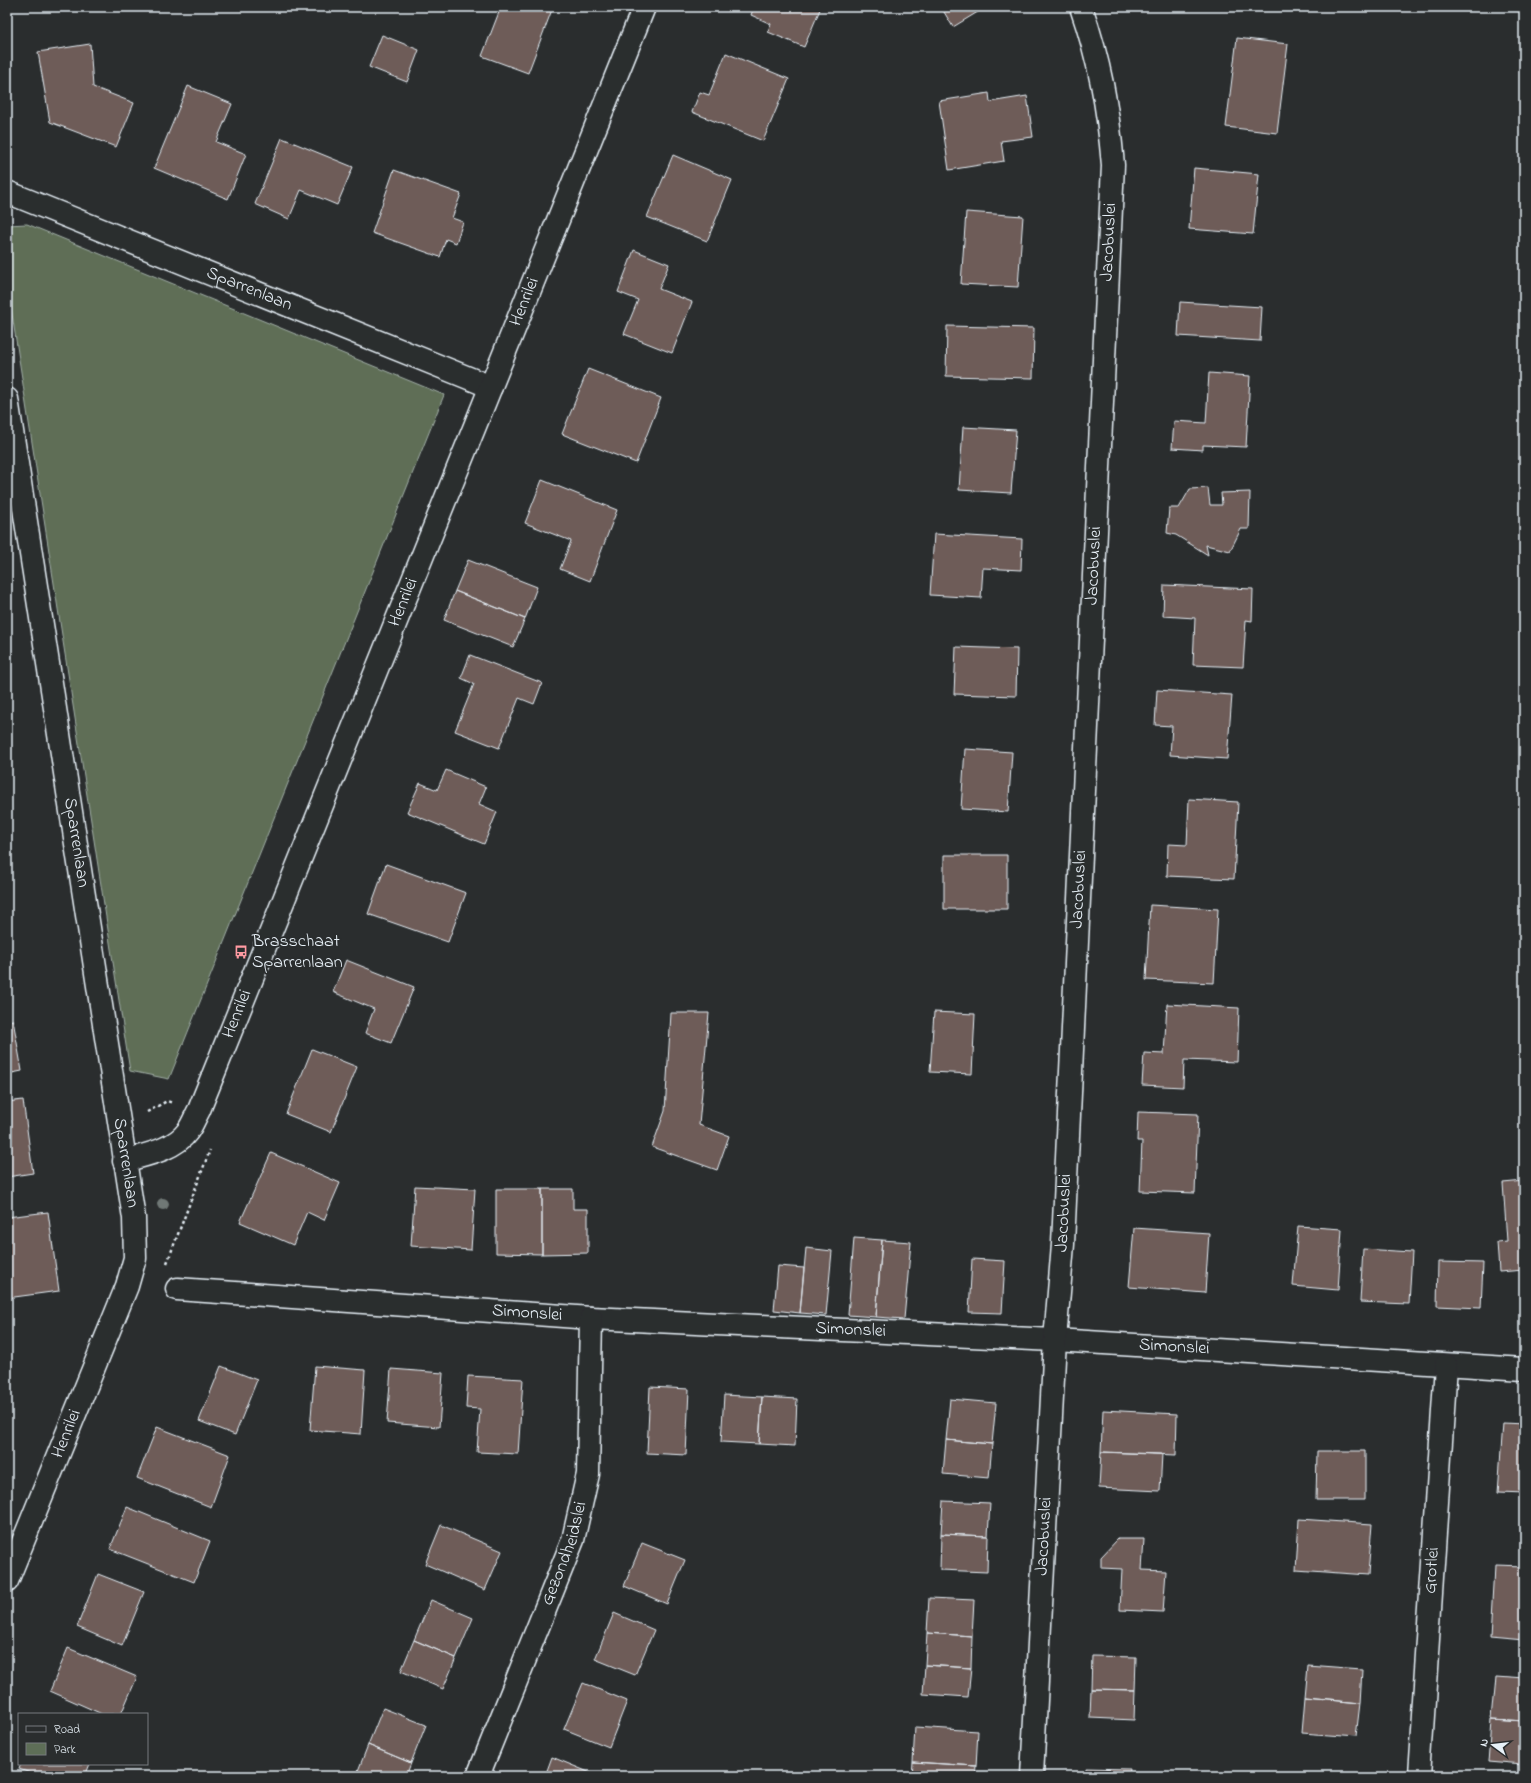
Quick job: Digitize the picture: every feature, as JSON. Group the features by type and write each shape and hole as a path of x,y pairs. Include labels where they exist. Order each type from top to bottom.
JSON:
{"street":[{"name":"Henrilei","path":"124,1161 176,1143 187,1133 199,1110 644,7"},
{"name":"Jacobuslei","path":"1032,1776 1055,1340 1063,1236 1113,165 1110,122 1102,81 1081,7"},
{"name":"Sparrenlaan","path":"7,192 491,387"},
{"name":"Sparrenlaan","path":"7,399 134,1218 135,1258 127,1286"},
{"name":"Henrilei","path":"7,1581 127,1286"},
{"name":"Simonslei","path":"177,1289 591,1318 1055,1340 1524,1368"},
{"name":"Gezondheidslei","path":"478,1776 573,1540 588,1474 591,1318"},
{"name":"Grotlei","path":"1419,1776 1446,1364"}],"green space":[{"path":"27,224 444,395 169,1079 130,1071 7,282 7,225"}],"building":[{"path":"501,7 553,7 528,73 482,56"},
{"path":"754,7 821,7 804,47 768,32 771,24 751,15"},
{"path":"941,7 986,7 953,27"},
{"path":"382,35 419,50 407,82 369,67"},
{"path":"1237,38 1288,44 1277,133 1226,127"},
{"path":"90,44 93,87 134,103 116,147 50,122 38,52"},
{"path":"726,53 789,79 763,141 692,112 700,92 709,95"},
{"path":"188,86 232,104 216,142 246,154 228,199 154,168"},
{"path":"989,93 990,102 1027,96 1033,137 1001,141 1004,161 949,170 939,101"},
{"path":"282,138 353,167 337,205 301,190 289,219 255,204"},
{"path":"673,155 732,180 707,241 647,217"},
{"path":"1194,168 1259,174 1253,234 1189,229"},
{"path":"394,170 461,194 452,218 463,222 456,243 446,239 440,257 372,233"},
{"path":"966,212 1023,216 1018,287 961,284"},
{"path":"634,250 669,264 659,289 692,302 672,353 624,334 638,300 618,292"},
{"path":"1180,302 1262,307 1260,341 1178,336"},
{"path":"947,326 1034,328 1033,378 946,376"},
{"path":"588,369 661,398 636,463 562,434"},
{"path":"1209,373 1250,376 1246,447 1203,445 1203,450 1172,448 1174,421 1206,423"},
{"path":"963,427 1016,430 1011,493 959,490"},
{"path":"542,480 617,510 590,581 560,569 571,541 525,523"},
{"path":"1208,488 1210,505 1222,505 1221,493 1250,492 1249,529 1241,529 1230,551 1206,545 1208,555 1176,535 1167,533 1169,508 1179,508 1190,489"},
{"path":"934,534 1022,539 1021,570 983,568 981,598 930,595"},
{"path":"468,560 537,587 525,619 455,591"},
{"path":"1164,585 1253,589 1252,621 1246,620 1243,667 1193,665 1195,618 1163,616"},
{"path":"455,591 525,619 513,647 444,620"},
{"path":"956,647 1017,649 1016,696 954,694"},
{"path":"470,655 542,683 534,704 519,698 499,748 455,731 474,684 461,678"},
{"path":"1157,690 1232,695 1227,759 1170,755 1172,726 1155,725"},
{"path":"965,749 1012,752 1008,812 961,809"},
{"path":"446,770 486,787 479,804 497,812 484,844 407,812 420,783 437,790"},
{"path":"1189,799 1238,802 1234,879 1167,876 1168,844 1187,845"},
{"path":"944,855 1007,855 1007,909 944,909"},
{"path":"386,864 466,893 448,942 368,914"},
{"path":"1150,905 1218,909 1214,983 1146,980"},
{"path":"346,960 414,987 391,1043 365,1033 374,1009 333,992"},
{"path":"1167,1004 1239,1008 1237,1062 1184,1060 1183,1087 1142,1085 1144,1053 1164,1054"},
{"path":"934,1012 975,1014 972,1074 930,1072"},
{"path":"671,1013 709,1013 699,1125 729,1136 717,1170 652,1147 665,1111"},
{"path":"13,1020 22,1071 7,1074 7,1021"},
{"path":"312,1049 357,1067 331,1132 286,1114"},
{"path":"23,1100 33,1173 7,1177 7,1102"},
{"path":"1138,1112 1198,1114 1195,1193 1140,1191 1142,1141 1137,1141"},
{"path":"271,1153 340,1183 324,1220 307,1212 293,1245 240,1222"},
{"path":"1524,1181 1524,1270 1499,1272 1497,1242 1507,1241 1503,1183"},
{"path":"415,1186 475,1189 471,1250 411,1246"},
{"path":"496,1189 542,1189 542,1254 496,1253"},
{"path":"542,1189 573,1189 573,1209 588,1209 588,1253 542,1254"},
{"path":"48,1212 59,1291 7,1298 7,1217"},
{"path":"1298,1226 1342,1229 1338,1290 1293,1286"},
{"path":"1134,1228 1209,1233 1205,1293 1129,1287"},
{"path":"854,1238 882,1240 876,1317 848,1315"},
{"path":"882,1240 911,1242 904,1319 876,1317"},
{"path":"806,1248 832,1251 826,1315 800,1313"},
{"path":"1363,1249 1412,1252 1409,1304 1360,1302"},
{"path":"972,1259 1005,1261 1002,1313 969,1312"},
{"path":"1438,1262 1483,1263 1481,1308 1437,1306"},
{"path":"778,1266 804,1268 800,1313 774,1310"},
{"path":"221,1366 257,1380 235,1435 199,1421"},
{"path":"315,1366 365,1370 361,1434 310,1430"},
{"path":"391,1369 443,1373 439,1427 387,1423"},
{"path":"468,1376 523,1379 518,1454 477,1452 480,1409 466,1408"},
{"path":"650,1387 689,1389 686,1455 647,1453"},
{"path":"724,1395 762,1397 759,1444 721,1442"},
{"path":"762,1397 797,1399 795,1446 759,1444"},
{"path":"950,1399 996,1403 992,1444 946,1440"},
{"path":"1103,1410 1177,1414 1176,1455 1101,1452"},
{"path":"1503,1423 1524,1424 1524,1493 1498,1492"},
{"path":"157,1427 230,1455 211,1507 137,1478"},
{"path":"946,1440 992,1444 989,1478 943,1474"},
{"path":"1317,1451 1365,1451 1365,1500 1316,1500"},
{"path":"1101,1452 1162,1454 1160,1491 1099,1488"},
{"path":"943,1501 990,1503 988,1536 941,1534"},
{"path":"127,1507 210,1541 194,1582 110,1549"},
{"path":"1299,1519 1372,1524 1368,1575 1296,1570"},
{"path":"441,1525 502,1551 485,1590 425,1564"},
{"path":"941,1534 988,1536 987,1572 940,1570"},
{"path":"1118,1539 1144,1539 1142,1570 1166,1571 1163,1612 1120,1610 1122,1569 1101,1568 1101,1557"},
{"path":"642,1543 685,1560 667,1604 624,1586"},
{"path":"1494,1567 1524,1568 1524,1640 1490,1637"},
{"path":"98,1574 144,1592 122,1646 77,1627"},
{"path":"929,1598 974,1600 972,1636 927,1633"},
{"path":"431,1600 473,1618 456,1658 414,1640"},
{"path":"614,1613 654,1630 635,1675 595,1659"},
{"path":"927,1633 972,1636 971,1668 925,1665"},
{"path":"414,1640 456,1658 443,1689 401,1671"},
{"path":"68,1648 137,1677 121,1713 100,1713 50,1691"},
{"path":"1092,1656 1136,1657 1135,1690 1091,1689"},
{"path":"925,1665 971,1668 968,1697 923,1694"},
{"path":"1308,1665 1362,1669 1360,1703 1305,1698"},
{"path":"1496,1676 1524,1678 1524,1721 1492,1719"},
{"path":"583,1683 627,1701 609,1747 564,1729"},
{"path":"1091,1689 1135,1690 1134,1720 1090,1718"},
{"path":"1305,1698 1360,1703 1356,1737 1302,1733"},
{"path":"383,1708 426,1725 411,1763 368,1745"},
{"path":"1492,1719 1524,1721 1524,1764 1489,1761"},
{"path":"915,1727 978,1731 976,1766 913,1762"},
{"path":"368,1745 411,1763 406,1776 356,1776"},
{"path":"552,1757 598,1776 545,1776"},
{"path":"913,1762 976,1766 975,1776 912,1776"},
{"path":"21,1765 90,1765 85,1776 39,1776 19,1769"},
{"path":"1086,1768 1129,1769 1128,1776 1086,1776"},
{"path":"1304,1772 1349,1776 1304,1776"}],"place":[{"name":"Brasschaat Sparrenlaan","path":"241,952"}]}
